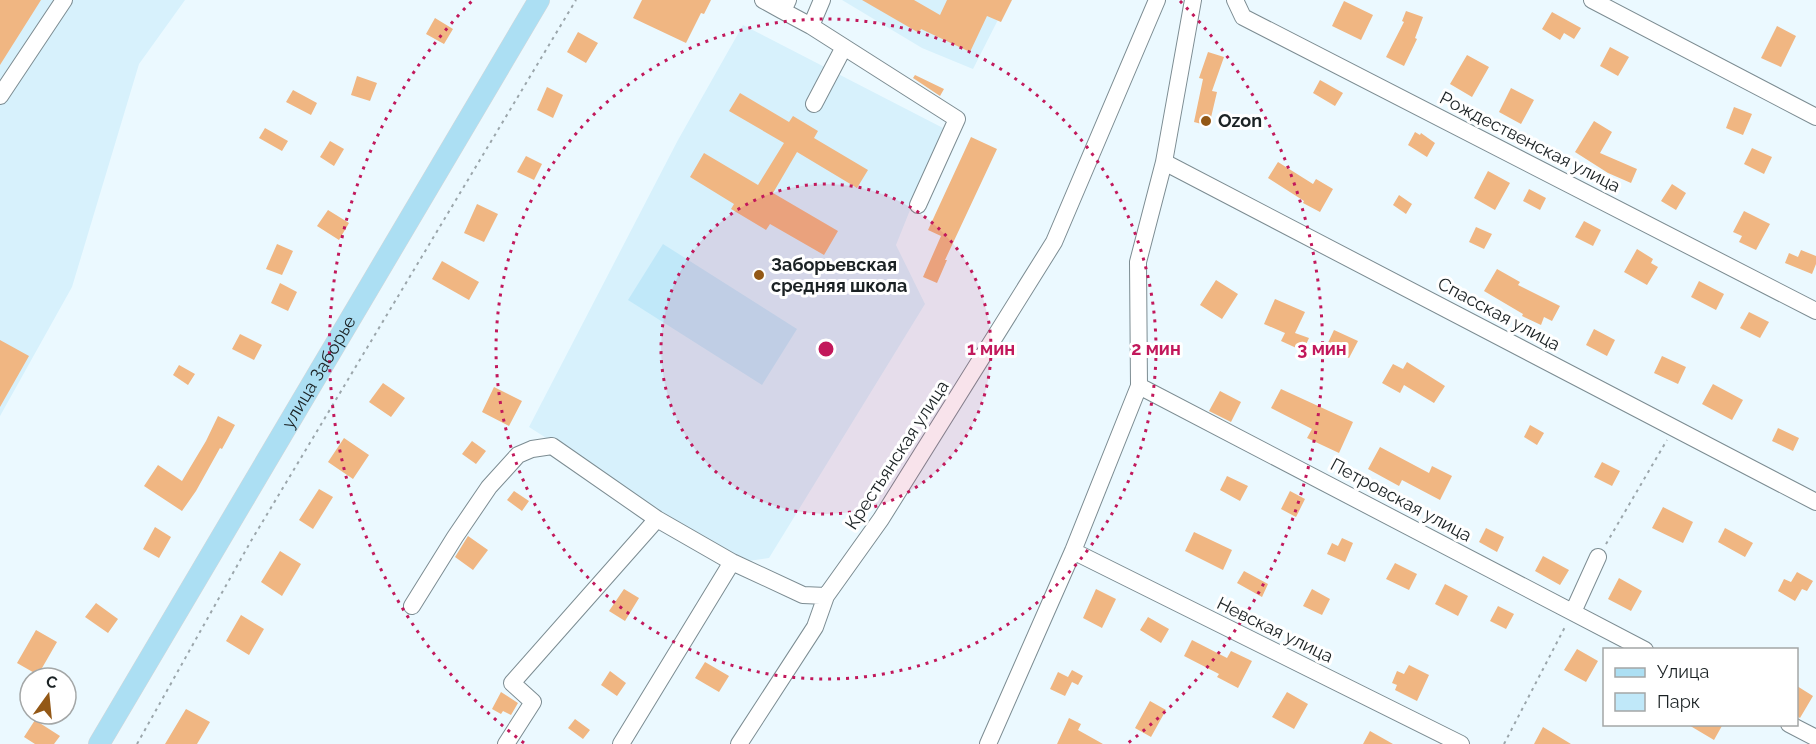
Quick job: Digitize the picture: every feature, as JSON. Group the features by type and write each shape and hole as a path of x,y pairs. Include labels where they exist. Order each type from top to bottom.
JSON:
{"main road":[{"name":"улица Заборье","path":"99,744 539,0"}],"street":[{"path":"0,96 64,0"},
{"path":"763,0 786,6 844,48 957,119 918,205"},
{"path":"811,26 822,0"},
{"name":"Крестьянская улица","path":"739,744 815,627 826,596 881,519 1054,242 1157,0"},
{"path":"988,744 1073,551 1139,386 1137,262 1164,162 1193,0"},
{"name":"Рождественская улица","path":"1235,0 1243,17 1816,311"},
{"path":"1592,0 1816,117"},
{"path":"814,104 844,48"},
{"name":"Спасская улица","path":"1164,162 1816,502"},
{"name":"Петровская улица","path":"1139,386 1641,648"},
{"path":"412,606 489,487 518,455 532,449 552,446 657,519 732,562 803,595 826,596"},
{"path":"506,744 533,702 513,683 657,519"},
{"name":"Невская улица","path":"1073,551 1461,744"},
{"path":"1573,612 1599,557"},
{"path":"621,744 732,562"},
{"path":"1793,726 1816,738"}],"path":[{"path":"137,744 251,541 576,0"},
{"path":"1599,557 1674,428"},
{"path":"1503,744 1573,612"}],"shaded area":[{"path":"0,0 185,0 139,64 72,287 0,416"},
{"path":"842,0 1008,0 973,69 922,48"},
{"name":"Заборьевская средняя школа","path":"743,25 943,128 896,245 925,304 769,558 741,562 529,427 678,140"}],"green space":[{"path":"663,244 797,329 762,385 628,300"}],"building":[{"path":"0,0 41,0 0,65"},
{"path":"642,0 711,0 704,14 701,13 686,43 633,18"},
{"path":"862,0 914,0 940,15 947,0 1012,0 1001,22 987,16 970,52 921,29 919,33"},
{"path":"1344,1 1373,15 1361,40 1332,26"},
{"path":"1406,11 1423,17 1415,38 1417,39 1404,66 1386,57 1404,22 1402,21"},
{"path":"1552,12 1581,28 1574,39 1564,33 1560,40 1542,29"},
{"path":"435,18 453,29 444,44 426,34"},
{"path":"1777,26 1796,36 1781,67 1761,58"},
{"path":"578,32 598,43 586,63 567,52"},
{"path":"1610,47 1629,57 1618,76 1600,66"},
{"path":"1208,52 1224,57 1212,91 1217,92 1209,126 1194,122 1203,79 1199,78"},
{"path":"1467,55 1489,67 1472,97 1450,84"},
{"path":"915,75 944,89 940,96 913,78"},
{"path":"357,76 377,83 370,101 351,95"},
{"path":"1320,80 1343,93 1335,106 1313,93"},
{"path":"547,87 563,95 553,118 537,110"},
{"path":"1511,88 1534,100 1521,124 1499,112"},
{"path":"293,90 317,103 311,115 286,102"},
{"path":"740,93 789,122 793,116 818,131 814,138 868,170 857,188 797,152 773,193 838,231 824,255 770,224 766,230 731,209 734,204 690,177 704,153 758,185 784,143 729,111"},
{"path":"1734,107 1752,114 1743,135 1726,128"},
{"path":"1594,121 1612,132 1600,153 1637,169 1631,183 1608,173 1575,152"},
{"path":"265,128 288,141 282,151 259,138"},
{"path":"1415,132 1420,135 1421,133 1435,143 1427,157 1408,145"},
{"path":"971,137 997,149 945,260 947,260 937,283 923,277 941,236 928,230"},
{"path":"330,141 344,149 334,166 320,157"},
{"path":"1752,148 1772,157 1764,174 1744,164"},
{"path":"526,156 542,164 534,180 517,172"},
{"path":"1278,162 1313,184 1316,179 1333,189 1320,212 1268,178"},
{"path":"1488,171 1510,183 1495,210 1474,198"},
{"path":"1672,184 1686,193 1676,210 1661,201"},
{"path":"1529,189 1546,198 1540,210 1523,201"},
{"path":"1399,195 1412,204 1406,214 1393,205"},
{"path":"477,204 498,214 484,242 464,233"},
{"path":"328,210 349,223 339,240 317,226"},
{"path":"1744,211 1770,224 1756,250 1739,242 1742,236 1733,232"},
{"path":"1584,221 1601,230 1593,246 1575,237"},
{"path":"1476,227 1492,234 1484,249 1469,242"},
{"path":"277,244 293,251 282,275 266,269"},
{"path":"1637,249 1653,259 1651,263 1658,267 1647,285 1624,272"},
{"path":"1801,250 1816,256 1812,274 1785,263 1789,253 1798,257"},
{"path":"442,261 479,282 469,300 432,279"},
{"path":"1497,269 1520,282 1518,285 1560,306 1552,321 1544,317 1541,325 1522,316 1523,314 1484,291"},
{"path":"1216,280 1238,294 1222,319 1200,305"},
{"path":"1699,281 1724,294 1716,310 1691,297"},
{"path":"280,283 297,292 288,311 271,303"},
{"path":"1275,299 1305,312 1295,333 1309,338 1303,351 1281,341 1285,333 1264,324"},
{"path":"1749,312 1769,322 1760,338 1740,328"},
{"path":"1594,329 1615,340 1607,356 1586,345"},
{"path":"1334,330 1358,341 1349,358 1326,347"},
{"path":"240,334 262,345 254,360 232,349"},
{"path":"0,340 29,356 0,407"},
{"path":"1662,356 1686,367 1678,384 1654,373"},
{"path":"1407,362 1445,386 1434,403 1404,385 1400,393 1382,383 1393,364 1403,369"},
{"path":"179,365 195,374 188,385 173,375"},
{"path":"383,383 405,398 391,417 369,402"},
{"path":"1713,384 1743,400 1732,420 1702,404"},
{"path":"494,387 522,401 509,426 482,412"},
{"path":"1281,389 1353,422 1339,453 1307,438 1312,429 1271,408"},
{"path":"1220,391 1241,402 1231,422 1209,411"},
{"path":"218,416 235,425 182,511 144,486 158,465 182,481"},
{"path":"1530,425 1544,433 1537,445 1524,437"},
{"path":"1778,428 1799,438 1793,451 1772,441"},
{"path":"344,438 369,455 353,479 328,462"},
{"path":"472,441 486,451 476,464 462,454"},
{"path":"1380,447 1429,473 1432,466 1452,476 1440,500 1402,480 1399,486 1368,469"},
{"path":"1602,462 1620,471 1612,486 1594,477"},
{"path":"1227,476 1248,486 1240,501 1220,490"},
{"path":"319,489 333,497 313,529 299,520"},
{"path":"514,491 529,501 522,511 507,500"},
{"path":"1290,491 1305,499 1296,517 1281,509"},
{"path":"1663,507 1693,522 1683,543 1652,528"},
{"path":"155,527 171,537 159,558 143,549"},
{"path":"1486,528 1504,537 1497,552 1479,542"},
{"path":"1725,528 1753,543 1745,557 1718,542"},
{"path":"1194,532 1232,550 1223,570 1185,551"},
{"path":"468,536 488,550 473,570 455,557"},
{"path":"1342,538 1353,543 1345,562 1327,554 1332,543 1338,546"},
{"path":"280,551 301,564 282,596 261,582"},
{"path":"1543,556 1569,570 1560,585 1535,571"},
{"path":"1395,563 1417,574 1409,590 1386,579"},
{"path":"1244,571 1268,584 1262,597 1237,583"},
{"path":"1797,572 1813,581 1807,591 1802,589 1795,601 1778,591 1784,579 1791,582"},
{"path":"1619,578 1642,591 1631,611 1608,599"},
{"path":"1445,584 1468,596 1458,616 1435,604"},
{"path":"624,589 639,598 625,621 609,611"},
{"path":"1096,589 1116,599 1102,628 1083,618"},
{"path":"1312,589 1330,599 1322,615 1303,606"},
{"path":"96,603 118,619 108,633 85,617"},
{"path":"1498,606 1514,614 1506,629 1490,621"},
{"path":"241,615 264,629 249,655 226,641"},
{"path":"1148,617 1169,629 1161,643 1140,630"},
{"path":"36,630 57,642 43,666 22,666 17,663"},
{"path":"1192,640 1227,658 1231,651 1252,661 1238,688 1217,677 1219,674 1184,656"},
{"path":"1577,649 1598,661 1586,682 1564,670"},
{"path":"705,662 729,676 719,692 695,678"},
{"path":"1409,665 1429,675 1417,701 1395,690 1397,685 1392,683 1397,671 1404,674"},
{"path":"1072,670 1083,676 1078,685 1072,682 1065,696 1050,689 1058,672 1068,677"},
{"path":"610,671 626,683 617,696 601,685"},
{"path":"1798,687 1813,696 1800,718 1798,717"},
{"path":"501,692 518,703 511,715 503,711 501,714 492,709"},
{"path":"1287,692 1308,704 1294,729 1272,717"},
{"path":"1150,701 1166,710 1151,737 1135,728"},
{"path":"186,709 210,722 197,744 165,744"},
{"path":"1069,718 1081,724 1078,730 1103,744 1057,744"},
{"path":"575,719 590,730 583,739 568,728"},
{"path":"31,726 44,726 60,736 54,744 35,744 24,737"},
{"path":"1690,726 1722,726 1714,740"},
{"path":"1543,727 1571,744 1534,744"},
{"path":"1370,731 1393,744 1363,744"}],"place":[{"name":"Ozon","path":"1206,121"},
{"name":"Заборьевская средняя школа","path":"759,275"}]}
